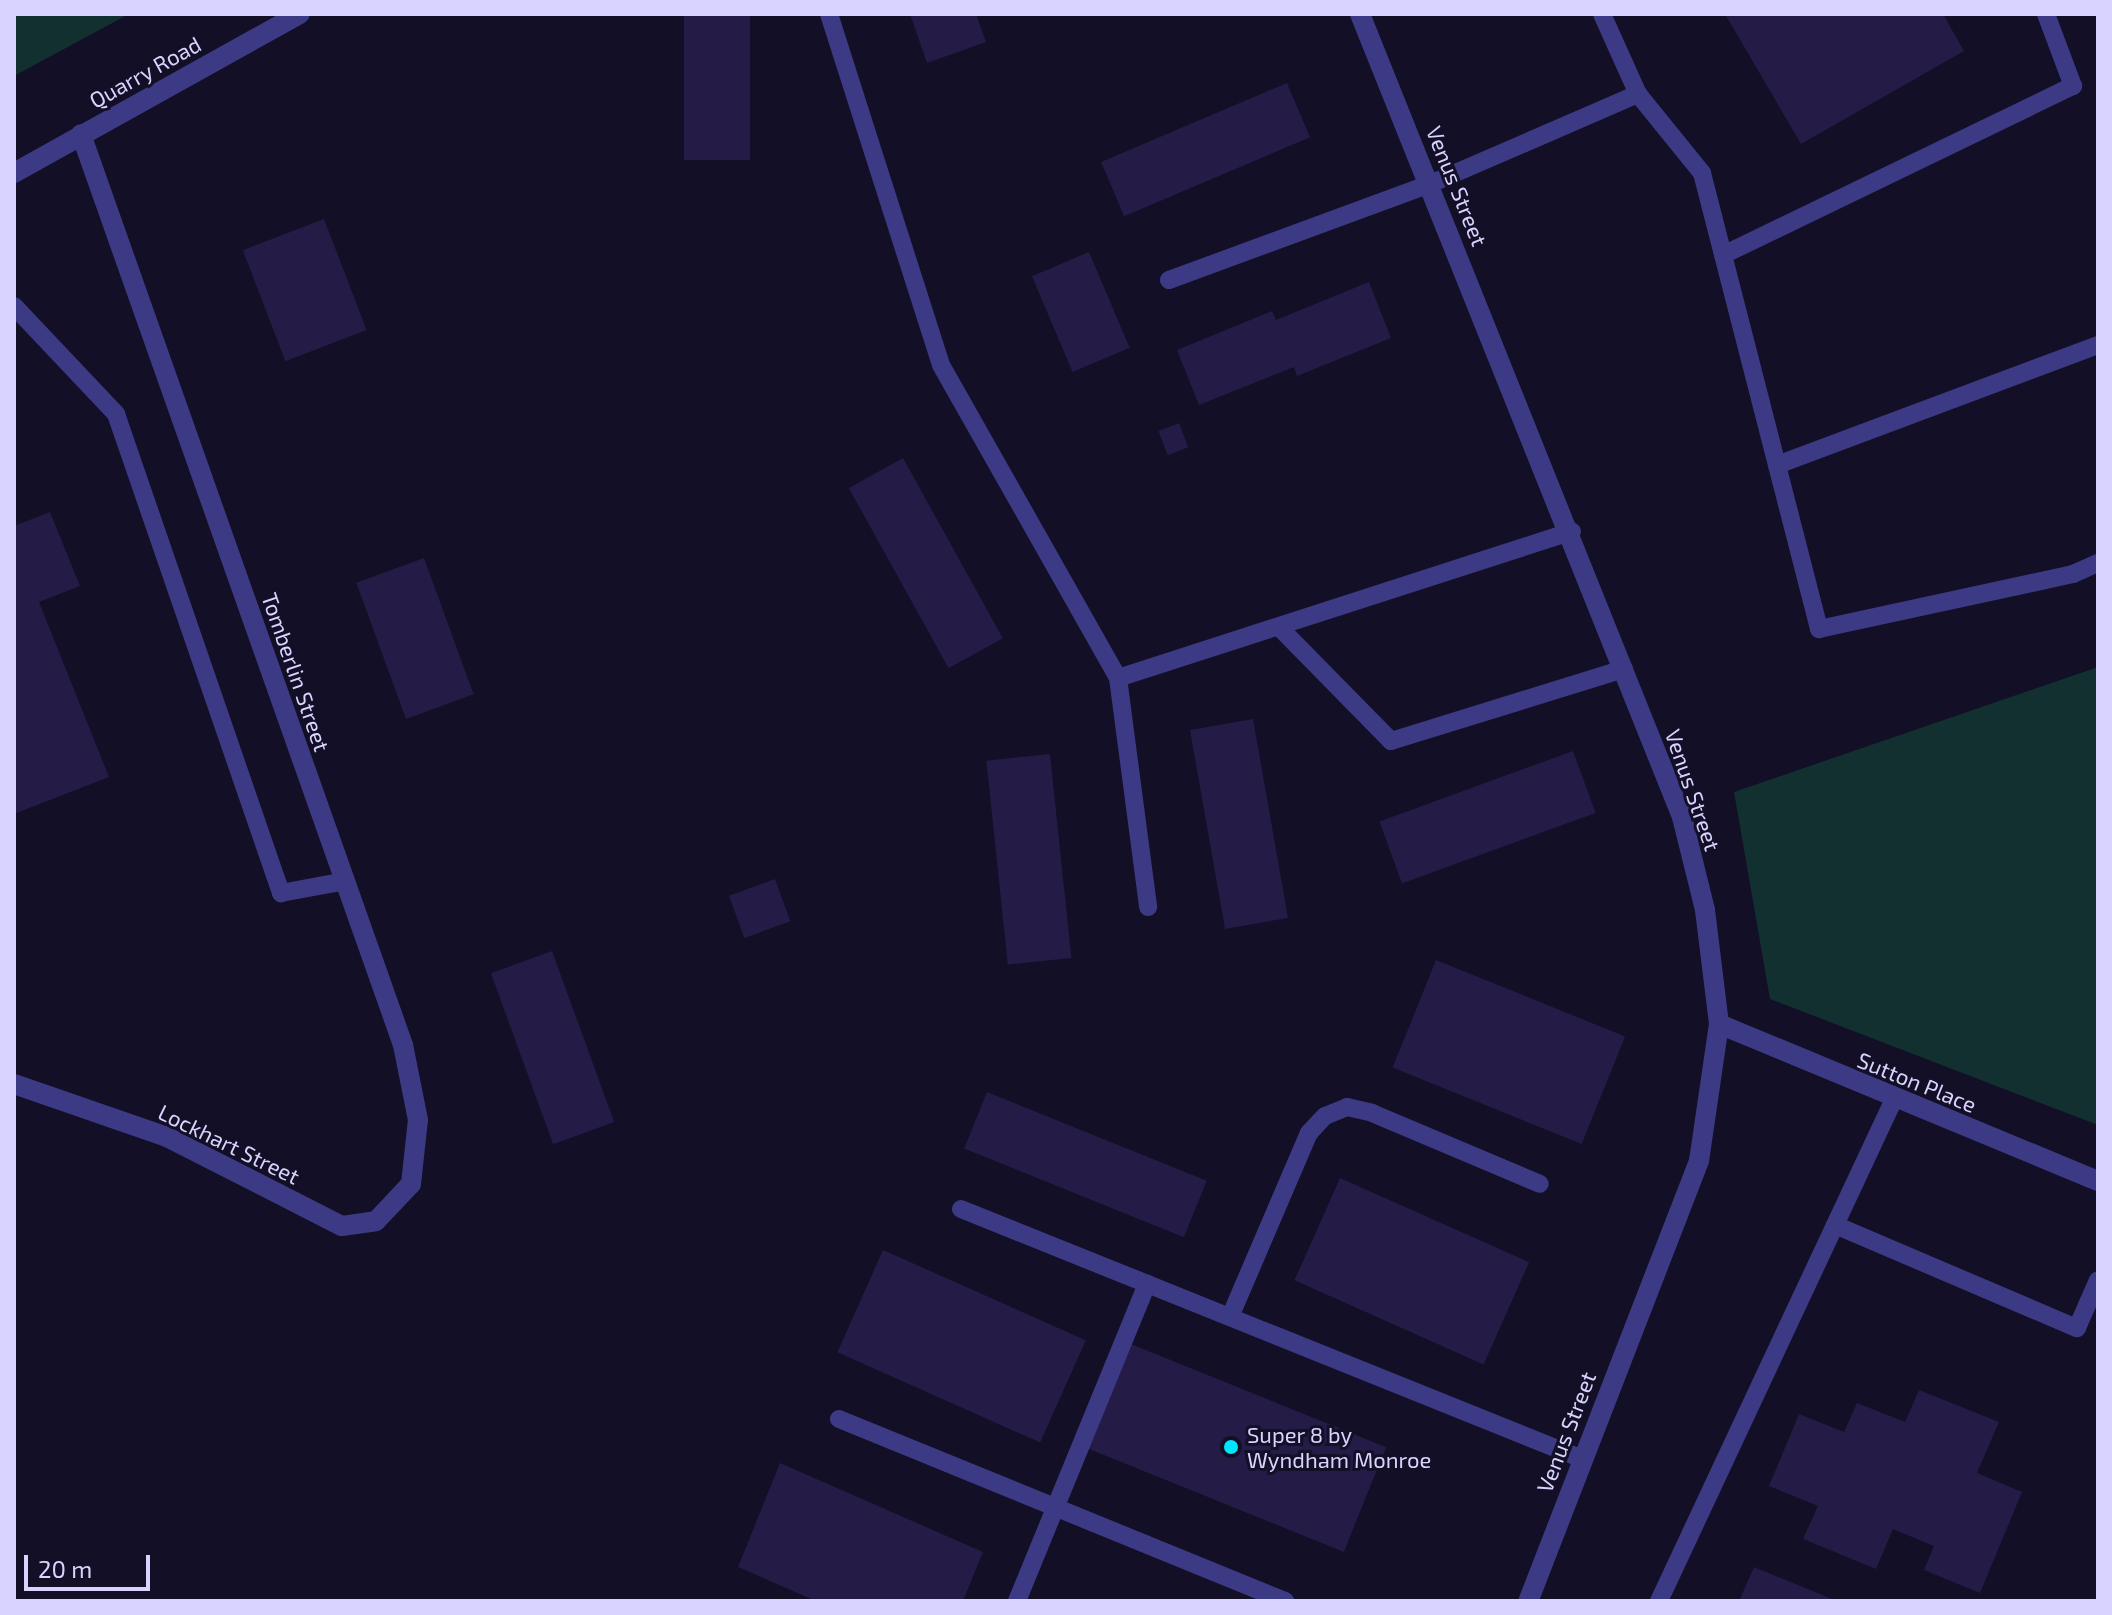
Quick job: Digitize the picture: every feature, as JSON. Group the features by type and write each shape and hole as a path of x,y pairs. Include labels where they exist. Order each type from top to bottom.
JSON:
{"street":[{"name":"Quarry Road","path":"14,173 300,14"},
{"name":"Venus Street","path":"1360,14 1572,531 1682,817 1705,910 1719,1024 1699,1161 1580,1458 1528,1601"},
{"name":"Tomberlin Street","path":"81,134 403,1045 418,1120 411,1184 376,1221"},
{"name":"Sutton Place","path":"1719,1024 2098,1181"},
{"name":"Lockhart Street","path":"14,1084 167,1137 342,1226 376,1221"}],"lane":[{"path":"829,14 941,365 1118,678 1148,907"},
{"path":"1602,14 1638,94 1702,173 1819,629 2073,574 2098,563"},
{"path":"1723,255 2073,86 2046,14"},
{"path":"1169,280 1430,184 1638,94"},
{"path":"14,306 116,414 281,893 345,881"},
{"path":"1777,465 2098,345"},
{"path":"1118,678 1572,531"},
{"path":"1279,627 1391,741 1624,669"},
{"path":"1659,1601 1894,1099"},
{"path":"1230,1317 1309,1133 1325,1116 1347,1107 1372,1113 1540,1184"},
{"path":"961,1209 1580,1458"},
{"path":"1835,1225 2077,1328 2098,1280"},
{"path":"1017,1601 1147,1284"},
{"path":"839,1419 1285,1601"}],"green space":[{"path":"14,14 129,14 14,76"},
{"path":"2098,667 2098,1125 1770,999 1734,792"}],"building":[{"path":"684,14 750,14 750,160 684,160"},
{"path":"910,14 976,14 986,42 927,63"},
{"path":"1725,14 1943,14 1964,51 1801,144"},
{"path":"1287,83 1310,137 1124,216 1101,162"},
{"path":"324,219 367,330 285,361 243,250"},
{"path":"1089,252 1130,348 1073,372 1032,276"},
{"path":"1369,282 1391,338 1297,376 1294,367 1199,405 1177,350 1272,311 1276,320"},
{"path":"1179,423 1188,447 1168,455 1158,431"},
{"path":"903,458 1003,638 949,668 849,488"},
{"path":"50,512 80,586 39,602 109,777 14,814 14,526"},
{"path":"424,558 474,694 406,719 356,583"},
{"path":"1253,719 1288,918 1225,929 1190,730"},
{"path":"1573,751 1596,813 1402,883 1379,821"},
{"path":"1050,754 1071,958 1008,965 986,761"},
{"path":"775,879 790,921 744,938 729,896"},
{"path":"552,951 614,1122 553,1144 491,973"},
{"path":"1436,960 1625,1036 1582,1144 1393,1068"},
{"path":"987,1092 1207,1181 1184,1237 964,1149"},
{"path":"1340,1178 1529,1262 1484,1365 1294,1280"},
{"path":"883,1250 1086,1340 1040,1443 837,1352"},
{"name":"Super 8 by Wyndham Monroe","path":"1121,1340 1386,1447 1344,1552 1079,1445"},
{"path":"1919,1390 1999,1422 1977,1473 2022,1492 1980,1593 1924,1570 1934,1546 1893,1529 1876,1569 1803,1539 1818,1506 1769,1486 1799,1414 1844,1432 1857,1403 1905,1422"},
{"path":"780,1463 983,1552 963,1601 816,1601 738,1567"},
{"path":"1754,1567 1837,1601 1739,1601"}],"place":[{"name":"Super 8 by Wyndham Monroe","path":"1231,1447"}]}
